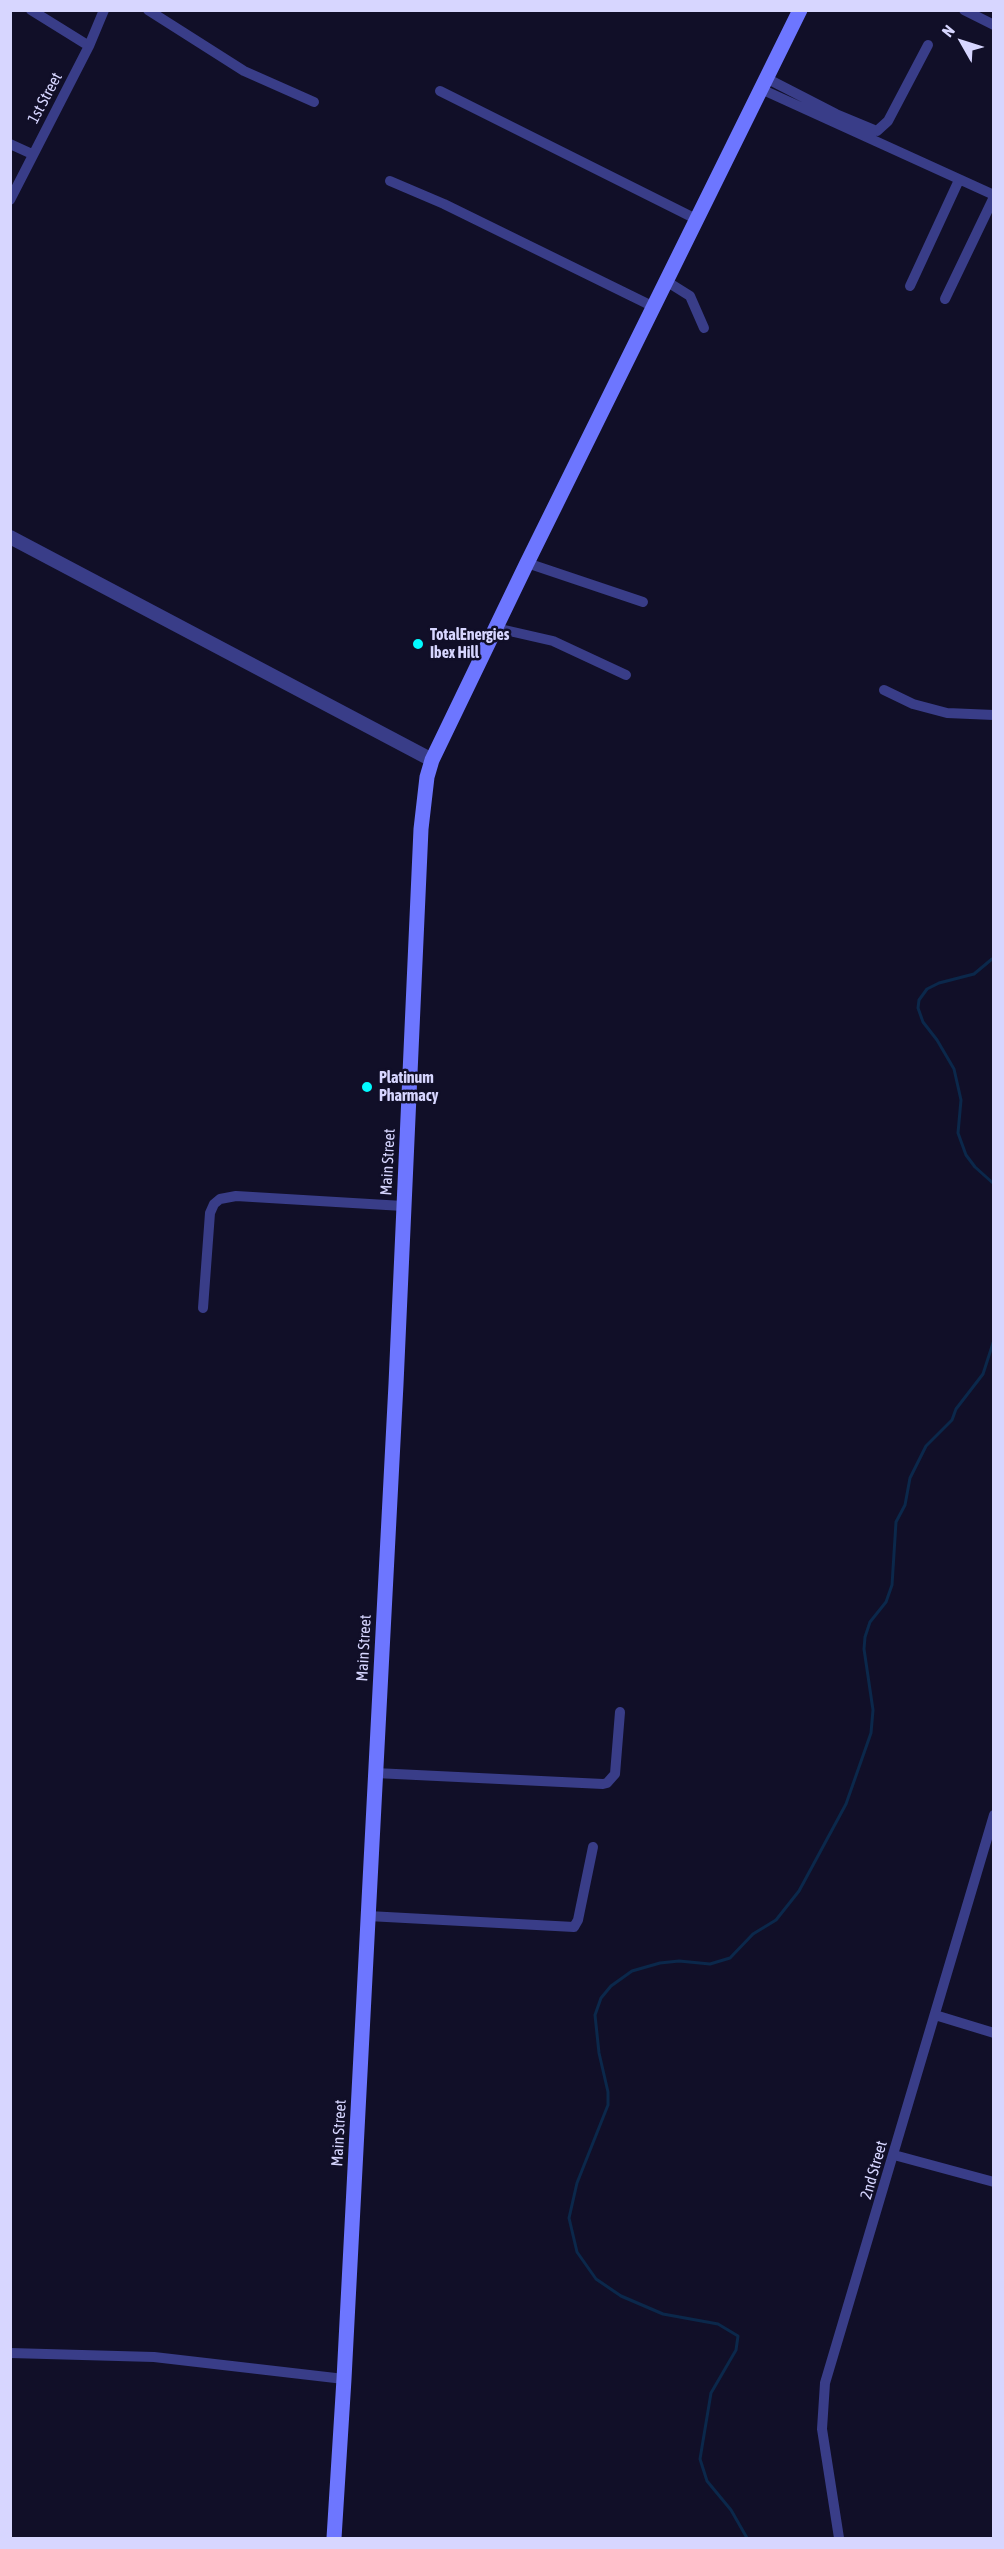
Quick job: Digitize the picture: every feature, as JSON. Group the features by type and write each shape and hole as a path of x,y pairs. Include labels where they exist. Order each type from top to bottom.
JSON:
{"main road":[{"name":"Main Street","path":"334,2538 368,1917 421,829 427,777 432,759 527,563 800,10"}],"street":[{"path":"31,10 89,46"},
{"name":"1st Street","path":"10,200 89,46 104,10"},
{"path":"148,10 244,71 314,102"},
{"path":"964,10 993,25"},
{"path":"764,83 877,131 888,121 928,45"},
{"path":"764,83 993,196 945,299"},
{"path":"441,91 696,219"},
{"path":"10,144 33,154"},
{"path":"910,285 959,180"},
{"path":"390,181 444,204 654,307"},
{"path":"666,281 690,296 704,328"},
{"path":"10,537 432,759"},
{"path":"527,563 643,602"},
{"path":"496,628 554,641 626,675"},
{"path":"884,690 913,704 946,713 993,715"},
{"path":"203,1308 210,1213 214,1204 220,1199 236,1196 403,1206"},
{"path":"375,1773 603,1784 615,1774 620,1712"},
{"name":"2nd Street","path":"839,2538 822,2429 825,2384 993,1815"},
{"path":"368,1917 574,1927 578,1920 593,1847"},
{"path":"935,2015 993,2032"},
{"path":"894,2155 993,2182"},
{"path":"10,2353 154,2357 344,2379"}],"waterway":[{"path":"992,959 974,974 939,983 927,989 919,1000 918,1008 923,1022 954,1069 961,1100 958,1133 966,1155 975,1167 994,1184"},
{"path":"747,2538 731,2510 707,2481 700,2459 711,2393 736,2350 738,2336 718,2324 663,2314 621,2296 596,2279 577,2252 569,2218 577,2183 608,2105 608,2092 599,2053 595,2015 601,1998 611,1986 632,1971 660,1963 679,1961 710,1964 730,1958 753,1934 776,1920 799,1891 846,1804 871,1733 873,1710 864,1649 865,1637 870,1622 886,1602 892,1585 896,1522 905,1505 910,1478 926,1446 952,1420 956,1409 983,1374 994,1340"}],"place":[{"name":"TotalEnergies Ibex Hill","path":"418,644"},
{"name":"Platinum Pharmacy","path":"367,1087"}]}
